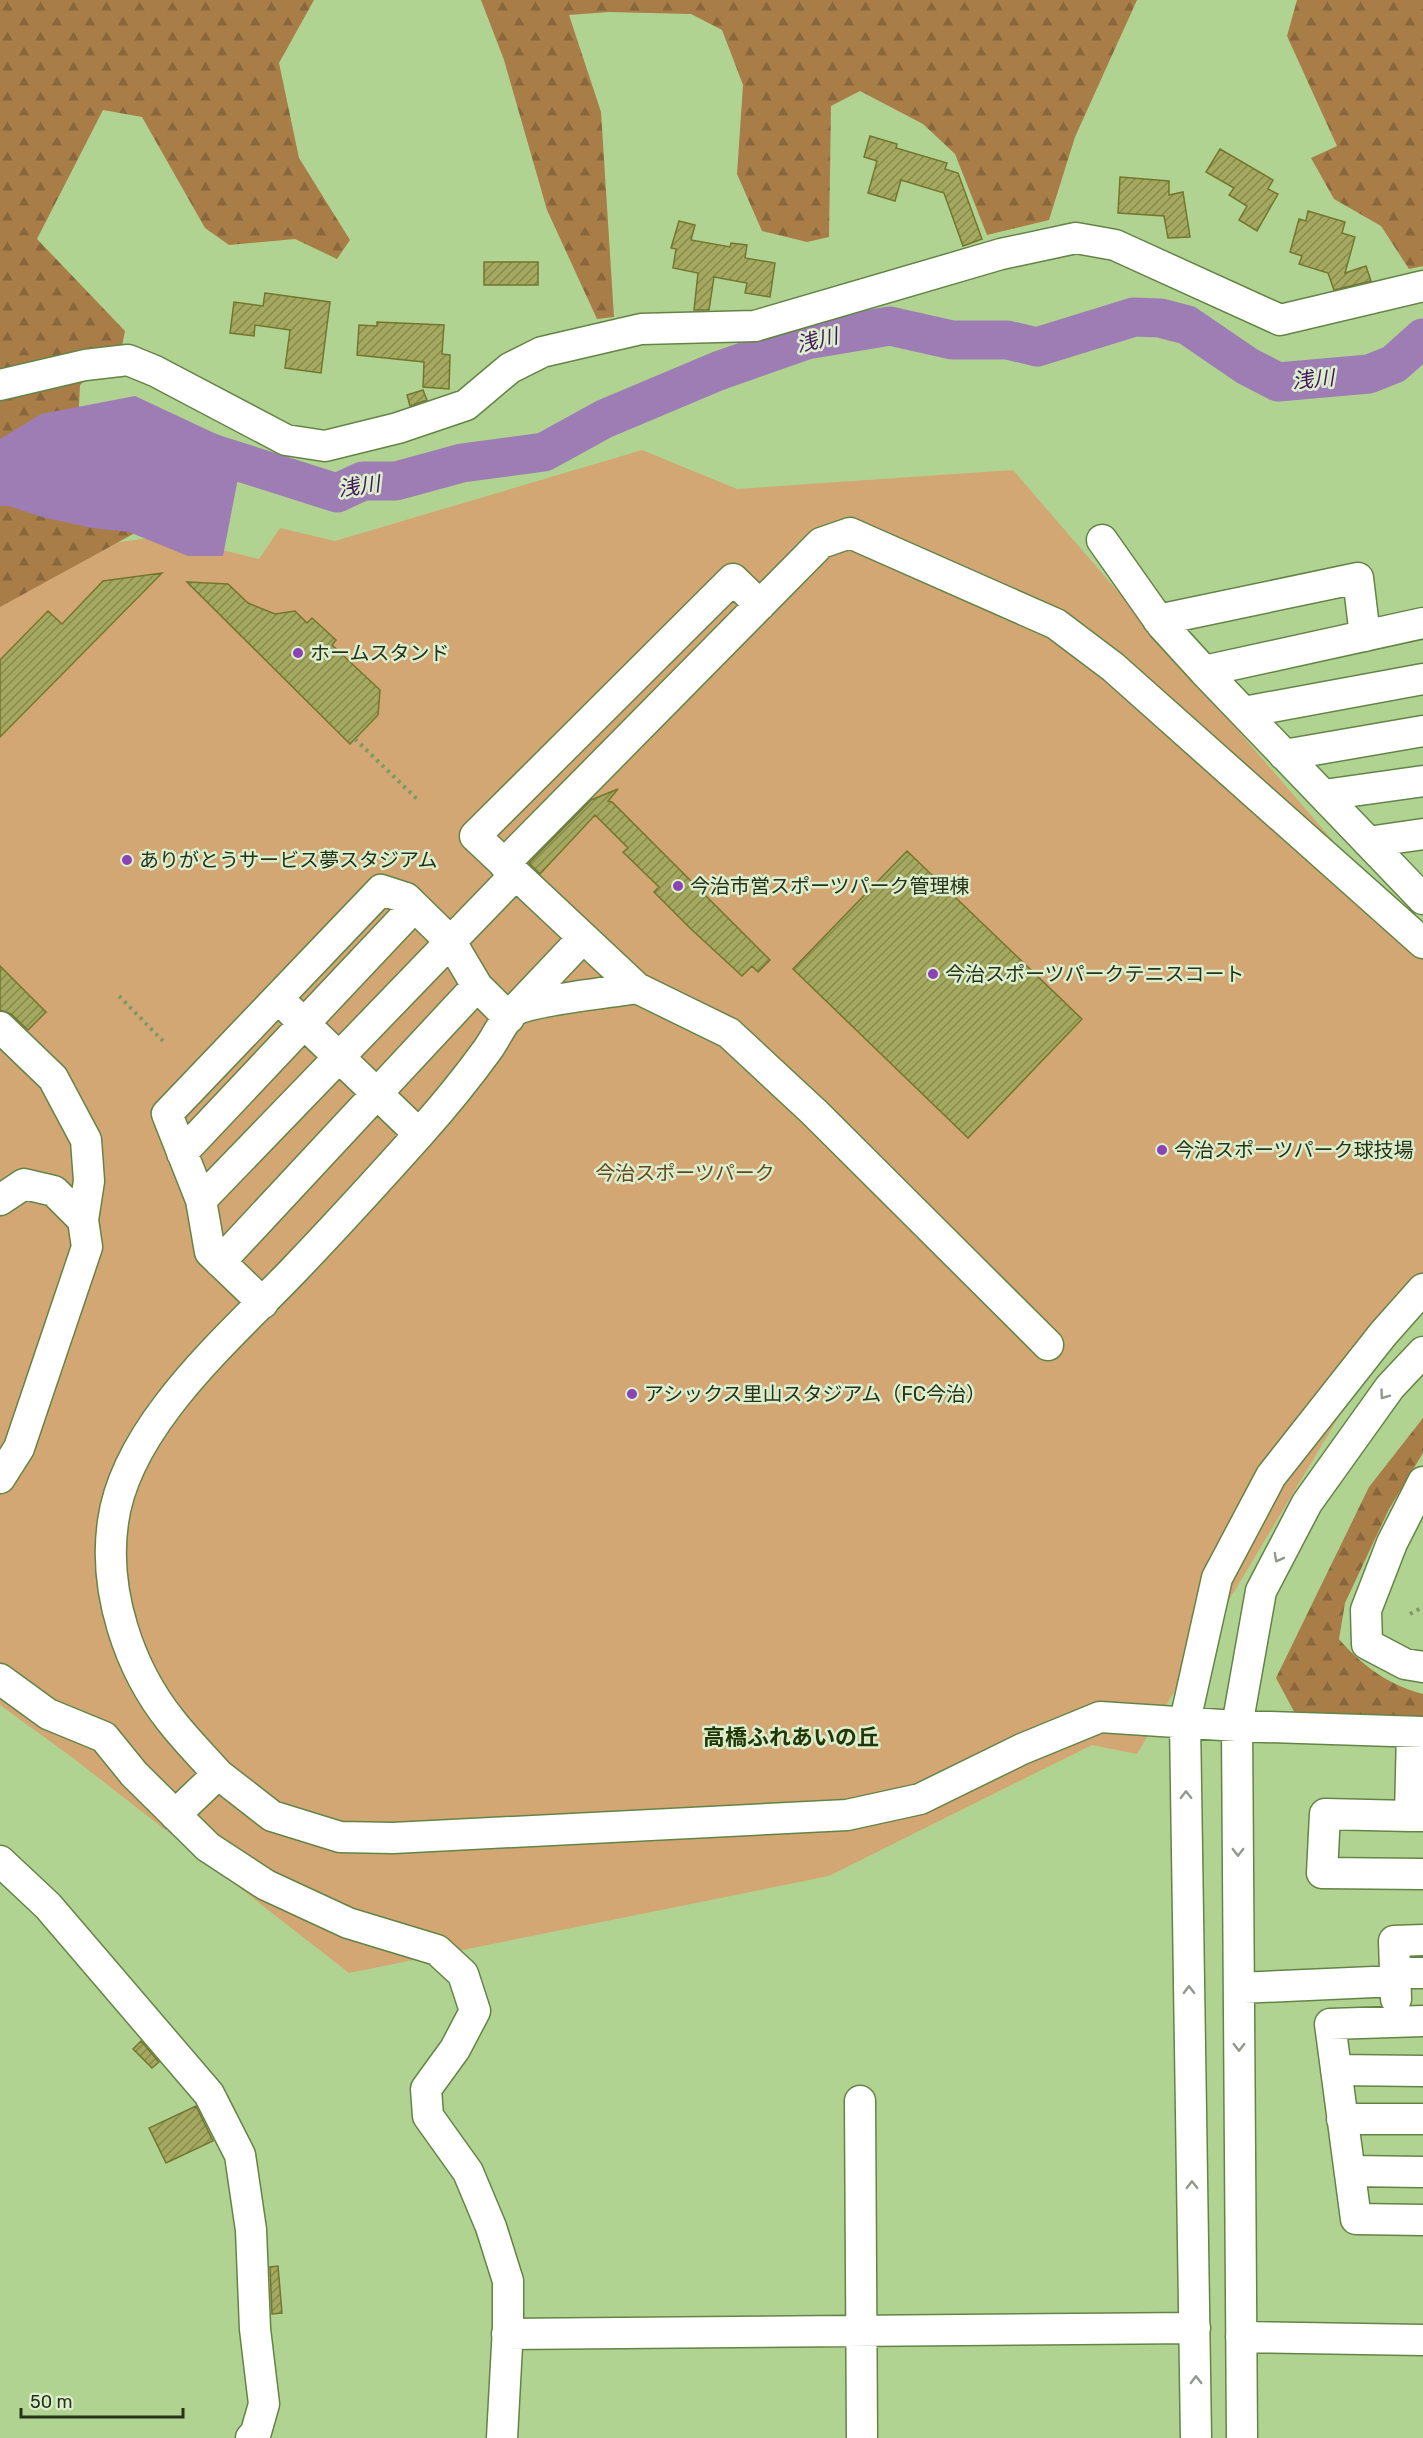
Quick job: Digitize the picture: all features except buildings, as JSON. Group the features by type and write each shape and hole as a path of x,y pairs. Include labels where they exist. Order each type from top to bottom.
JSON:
{"street":[{"path":"0,385 84,365 128,360 155,371 286,440 325,446 398,428 466,405 510,368 542,352 640,329 755,326 1001,254 1076,238 1114,245 1280,320 1423,286"},
{"path":"201,1200 451,942 509,869 760,605 821,543 850,533 1056,624 1113,667 1423,942"},
{"path":"1102,540 1158,620 1204,671 1368,842 1418,887"},
{"path":"1158,620 1358,578 1365,636"},
{"path":"760,605 733,579 475,836 636,988 729,1033 813,1112 1048,1345"},
{"path":"1204,671 1423,624"},
{"path":"1244,712 1423,679"},
{"path":"1284,754 1423,731"},
{"path":"1324,795 1423,781"},
{"path":"1368,842 1423,834"},
{"path":"263,1303 210,1252 201,1200 167,1114 381,890 406,898 451,942 477,986 510,1015"},
{"path":"182,1153 414,907"},
{"path":"583,938 510,1015 460,1088 263,1303 198,1370 160,1418 124,1483 113,1521 110,1555 116,1599 129,1646 150,1690 171,1721 218,1774 272,1816 340,1837 393,1838 847,1815 920,1799 1022,1749 1100,1717 1418,1732 1416,1816 1325,1814 1322,1873 1423,1874"},
{"path":"220,1262 477,986"},
{"path":"510,1015 533,1005 636,988"},
{"path":"278,998 419,1134"},
{"path":"0,1027 53,1078 86,1140 89,1181 83,1220 87,1247 19,1448 0,1478"},
{"path":"0,1200 24,1184 54,1191 83,1220"},
{"path":"1197,2438 1185,1721 1217,1578 1271,1476 1383,1334 1423,1289"},
{"path":"1242,2438 1237,1725 1261,1591 1307,1503 1390,1387 1423,1352"},
{"path":"1423,1482 1392,1543 1366,1610 1367,1644 1405,1664 1423,1667"},
{"path":"0,1679 48,1714 104,1737 134,1774 208,1847 266,1885 348,1923 437,1950 463,1974 475,2011 455,2049 426,2089 428,2116 468,2172 508,2281 502,2438"},
{"path":"175,1815 218,1774"},
{"path":"0,1861 48,1906 209,2094 240,2156 251,2230 255,2329 264,2404 256,2432 251,2438"},
{"path":"1423,1940 1394,1941 1405,1975 1410,2020 1330,2024 1356,2219 1423,2220"},
{"path":"1239,1988 1405,1975"},
{"path":"1336,2070 1423,2071"},
{"path":"860,2101 862,2438"},
{"path":"1342,2119 1423,2119"},
{"path":"1350,2171 1423,2172"},
{"path":"507,2334 1195,2328"},
{"path":"1241,2337 1423,2340"}],"path":[{"path":"355,739 417,800"},
{"path":"119,996 163,1041"},
{"path":"1410,1614 1423,1607"}],"green space":[{"path":"0,0 314,0 279,63 299,158 350,240 337,259 295,239 229,245 205,228 142,117 103,110 37,239 125,331 122,346 80,385 78,426 0,464"},
{"path":"481,0 1137,0 1075,137 1049,220 987,235 955,154 923,124 860,91 831,106 829,237 807,242 762,231 737,174 743,85 722,30 691,14 609,12 569,15 601,112 614,317 597,319 547,210 504,60"},
{"path":"1297,0 1423,0 1423,266 1409,269 1381,226 1334,199 1311,158 1337,146 1287,36"},
{"name":"今治スポーツパーク","path":"642,450 737,489 1013,470 1423,945 1423,1276 1137,1754 1092,1745 829,1876 349,1973 73,1758 0,1705 0,577 75,548 165,536 259,559 280,528 335,541"},
{"path":"0,469 186,505 0,607"},
{"path":"1423,1418 1423,1453 1389,1509 1345,1603 1339,1639 1376,1673 1399,1686 1423,1694 1423,1723 1297,1717 1276,1678 1369,1487"}],"shaded area":[{"path":"135,396 244,447 223,556 188,556 129,532 92,528 42,517 9,506 0,506 0,439 41,414"}],"waterway":[{"name":"浅川","path":"208,452 337,493 363,481 396,481 462,463 544,452 604,419 718,371 806,340 890,326 952,340 1007,340 1037,347 1134,317 1160,318 1187,325 1247,366 1278,382 1369,374 1394,364 1423,338"}],"place":[{"name":"ホームスタンド","path":"298,653"},
{"name":"ありがとうサービス夢スタジアム","path":"127,860"},
{"name":"今治市営スポーツパーク管理棟","path":"678,886"},
{"name":"今治スポーツパークテニスコート","path":"933,974"},
{"name":"今治スポーツパーク球技場","path":"1162,1150"},
{"name":"アシックス里山スタジアム（FC今治）","path":"632,1394"}],"district":[{"name":"高橋ふれあいの丘","path":"791,1737"}]}
